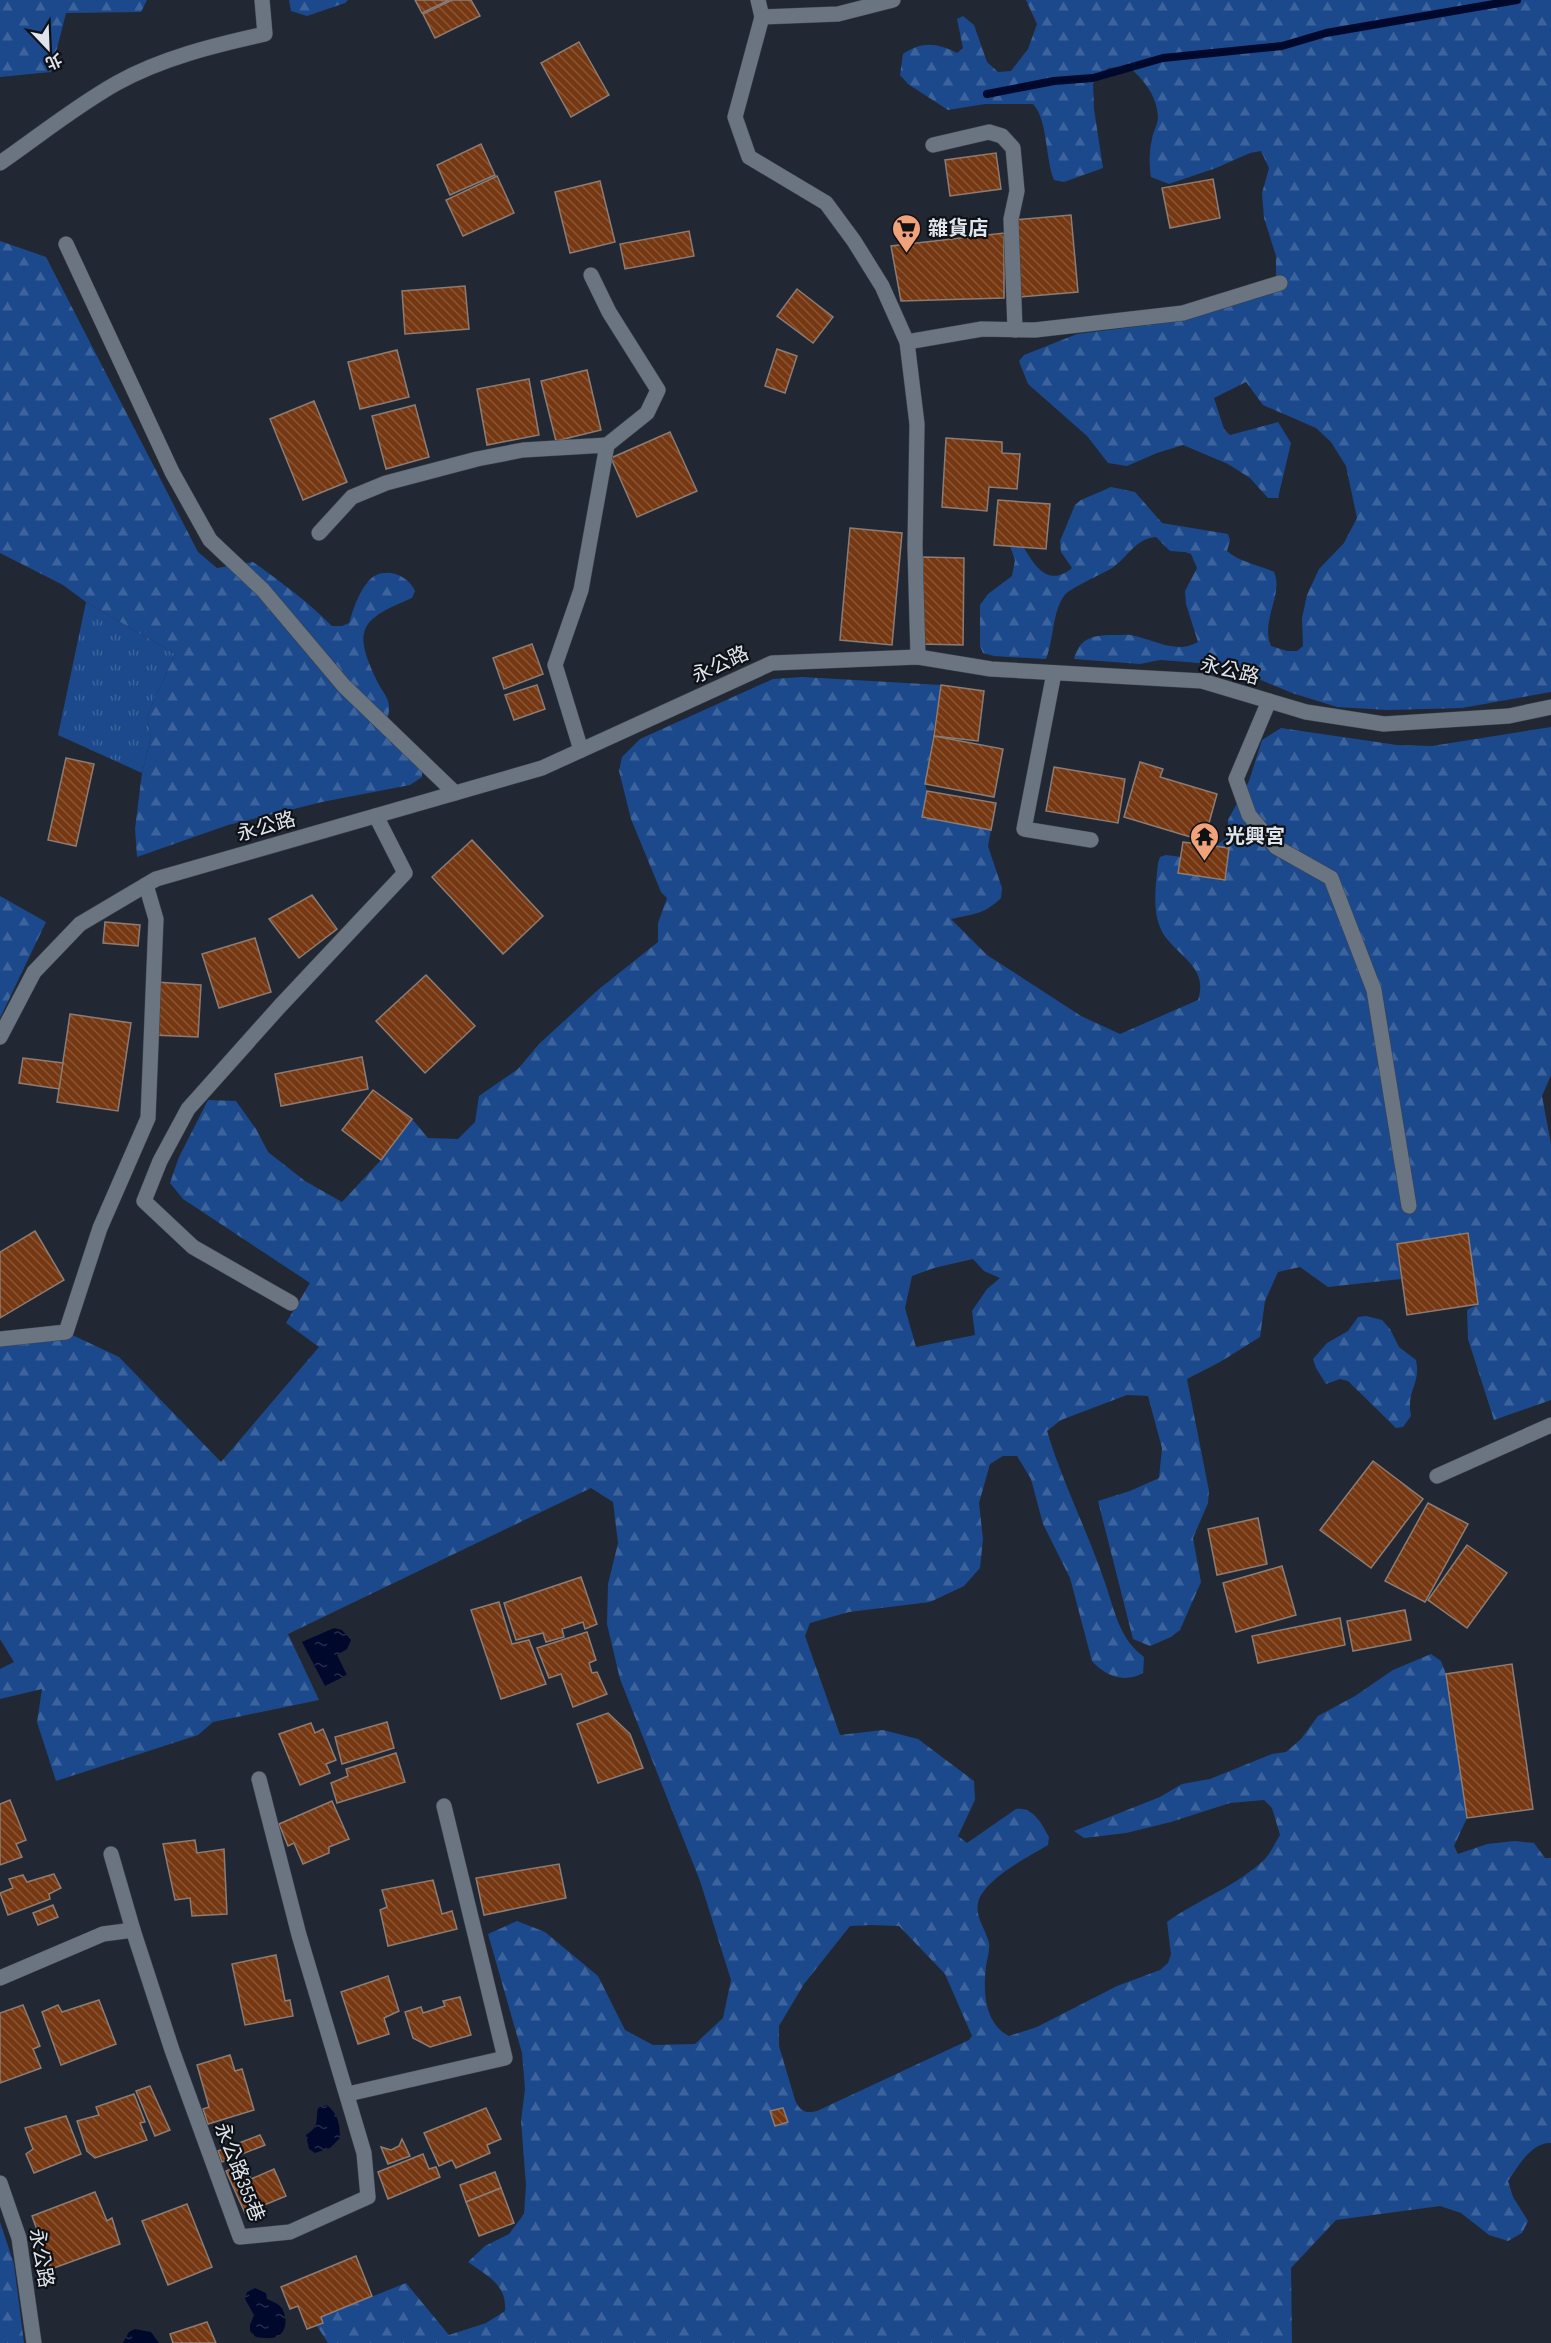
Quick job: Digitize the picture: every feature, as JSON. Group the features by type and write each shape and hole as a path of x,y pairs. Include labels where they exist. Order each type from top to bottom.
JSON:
{"lane":[{"path":"0,163 78,106 140,72 202,51 265,34 262,0"},
{"path":"758,0 762,17 735,117 749,157 826,204 855,241 882,285 907,342 917,424 915,547 918,657"},
{"path":"762,17 838,14 893,0"},
{"path":"933,145 989,132 1002,136 1013,148 1017,191 1011,219 1015,330"},
{"path":"66,244 172,472 210,540 263,590 344,686 455,793"},
{"path":"319,533 352,497 386,483 477,459 523,450 607,445 647,413 658,390 609,312 591,275"},
{"path":"907,342 982,329 1035,330 1183,314 1280,283"},
{"path":"581,750 555,665 581,590 607,445"},
{"name":"永公路","path":"0,1037 34,972 80,924 156,879 542,768 772,663 918,657 990,669 1202,681 1306,712 1384,724 1509,716 1551,707"},
{"path":"1054,673 1024,829 1091,840"},
{"path":"1269,701 1236,779 1249,815 1276,847 1331,878 1374,990 1409,1206"},
{"path":"291,1303 193,1247 144,1201 160,1161 188,1109 280,1006 405,873 376,816"},
{"path":"0,1339 66,1332 100,1228 148,1118 156,919 146,885"},
{"path":"1437,1476 1551,1425"},
{"name":"永公路355巷","path":"111,1854 172,2050 240,2237 290,2232 368,2197 364,2153 299,1935 259,1779"},
{"path":"348,2094 505,2058 444,1806"},
{"path":"0,1978 104,1934 133,1930"},
{"name":"永公路","path":"0,2183 19,2238 34,2343"}],"green space":[{"path":"0,0 147,0 141,12 66,13 51,72 0,77"},
{"path":"289,0 348,0 307,16 291,11"},
{"path":"1026,0 1551,0 1551,692 1462,708 1388,710 1337,707 1292,693 1256,678 1200,663 1160,660 1140,664 1074,659 1084,641 1102,636 1131,635 1175,647 1198,642 1186,604 1185,591 1197,568 1191,554 1170,551 1156,537 1143,541 1118,564 1064,596 1057,610 1046,659 994,656 983,653 980,646 980,605 988,594 1012,576 1015,560 1010,546 1024,548 1044,573 1056,576 1064,573 1072,568 1061,552 1060,541 1075,505 1111,487 1135,492 1162,523 1228,534 1230,540 1227,551 1243,561 1274,572 1276,589 1268,637 1271,646 1287,651 1297,651 1303,646 1302,618 1307,595 1319,569 1344,543 1357,518 1346,466 1331,442 1316,428 1263,405 1246,382 1214,398 1224,429 1230,435 1278,422 1291,443 1278,498 1268,498 1250,478 1228,464 1183,445 1127,466 1108,463 1087,436 1028,384 1019,361 1024,355 1077,334 1179,321 1276,291 1276,256 1264,218 1262,193 1269,168 1261,151 1250,153 1216,168 1169,184 1151,177 1150,153 1158,120 1157,109 1148,88 1128,66 1109,68 1100,74 1093,84 1094,109 1103,168 1064,182 1054,180 1044,129 1033,104 985,104 948,110 908,84 900,75 903,54 917,47 936,45 957,53 963,48 957,19 963,16 974,25 987,62 998,72 1011,71 1028,49 1037,24"},
{"path":"0,241 46,257 198,552 217,568 253,562 284,584 332,626 349,623 361,592 372,577 386,573 393,574 400,576 411,585 415,591 412,598 382,612 372,620 363,637 369,663 389,703 384,733 422,769 422,777 410,785 322,802 228,825 137,857 135,829 142,773 151,737 147,716 175,654 86,602 63,585 0,553"},
{"path":"86,602 175,654 147,716 151,737 142,773 58,735"},
{"path":"802,677 941,685 925,784 927,791 923,817 991,830 988,846 1002,888 1001,898 989,908 951,919 987,955 1081,1016 1120,1034 1198,1000 1200,988 1195,970 1169,941 1159,925 1155,899 1158,863 1160,857 1166,855 1197,859 1228,837 1228,820 1249,781 1262,740 1281,728 1397,745 1432,746 1551,727 1551,1075 1542,1096 1551,1144 1551,1400 1494,1420 1468,1339 1467,1310 1478,1304 1467,1234 1397,1244 1401,1279 1328,1287 1300,1267 1278,1272 1265,1301 1260,1337 1187,1379 1209,1491 1208,1503 1193,1538 1201,1582 1180,1630 1171,1637 1150,1646 1133,1639 1098,1501 1130,1491 1159,1478 1162,1448 1148,1396 1127,1395 1061,1420 1047,1431 1122,1631 1144,1657 1143,1673 1129,1678 1116,1677 1097,1667 1092,1661 1070,1578 1043,1524 1031,1479 1017,1456 1003,1456 990,1464 979,1503 983,1539 980,1568 964,1586 930,1602 849,1612 810,1623 805,1636 840,1735 883,1730 918,1739 974,1781 975,1800 958,1836 967,1843 1016,1809 1022,1809 1036,1817 1049,1837 1048,1845 994,1880 978,1902 978,1914 989,1943 985,1976 987,2006 994,2023 1009,2036 1037,2027 1117,1986 1160,1970 1168,1963 1171,1954 1167,1922 1254,1869 1265,1859 1280,1835 1272,1808 1264,1800 1230,1803 1171,1822 1126,1833 1084,1838 1074,1831 1160,1797 1182,1784 1210,1779 1272,1754 1286,1752 1301,1739 1318,1716 1355,1696 1393,1670 1431,1654 1441,1661 1446,1674 1467,1818 1454,1846 1458,1854 1487,1844 1515,1841 1534,1843 1545,1858 1551,1858 1551,2143 1531,2151 1508,2181 1513,2197 1528,2221 1522,2233 1508,2241 1489,2235 1461,2213 1440,2206 1336,2220 1291,2268 1292,2343 328,2343 317,2326 322,2323 321,2317 406,2283 449,2335 486,2323 505,2311 503,2294 499,2287 468,2262 485,2246 509,2234 524,2214 526,2185 521,2121 525,2089 522,2053 488,1934 517,1921 545,1932 598,1976 625,2030 653,2045 695,2044 723,2018 731,1980 700,1881 620,1679 607,1624 608,1584 618,1543 613,1502 591,1488 288,1634 319,1700 213,1722 198,1735 56,1781 37,1722 42,1689 0,1699 0,1669 14,1662 0,1639 0,1339 66,1332 119,1357 221,1462 319,1347 286,1323 310,1283 183,1199 170,1183 179,1157 208,1100 236,1101 256,1129 268,1152 305,1181 342,1202 381,1160 412,1119 428,1138 458,1139 475,1122 479,1096 518,1069 539,1044 599,989 658,942 658,923 667,898 661,892 631,819 619,771 622,757 640,739 773,679","holes":["973,1259 984,1271 1000,1278 987,1289 972,1311 975,1335 916,1347 905,1308 912,1276 934,1268","850,1926 899,1926 945,1974 972,2036 969,2040 817,2111 806,2112 795,2100 779,2046 779,2026 804,1984"]},
{"path":"0,896 46,922 0,1018"},
{"path":"1366,1316 1382,1320 1390,1329 1399,1347 1416,1360 1417,1376 1410,1400 1411,1416 1403,1427 1396,1428 1348,1381 1340,1379 1326,1384 1313,1359 1327,1343 1348,1331 1358,1317"},
{"path":"0,2222 14,2264 24,2343 0,2343"}],"water":[{"path":"334,1628 342,1630 351,1640 347,1649 337,1655 347,1675 325,1686 302,1642"},
{"path":"327,2105 338,2120 340,2138 330,2148 315,2153 309,2149 306,2135 315,2126 318,2108"},
{"path":"255,2288 266,2293 267,2299 279,2305 283,2310 285,2327 276,2337 256,2337 250,2331 254,2315 245,2299 247,2292"},
{"path":"135,2329 151,2332 159,2343 123,2343 129,2332"}],"building":[{"path":"415,0 449,0 422,13"},
{"path":"452,0 471,0 480,16 435,38 423,14"},
{"path":"579,42 609,95 571,117 541,63"},
{"path":"481,144 495,175 450,195 437,165"},
{"path":"996,153 1001,189 950,196 945,160"},
{"path":"497,176 514,213 463,236 446,200"},
{"path":"1213,179 1220,218 1170,228 1162,188"},
{"path":"600,181 615,242 570,253 555,192"},
{"path":"1071,215 1078,292 1020,297 1013,220"},
{"path":"689,231 694,256 625,269 620,244"},
{"path":"1004,233 1004,298 901,301 891,246"},
{"path":"465,286 469,329 405,334 402,291"},
{"path":"797,289 833,317 813,343 777,316"},
{"path":"777,349 797,356 785,393 765,386"},
{"path":"397,350 409,397 360,409 348,362"},
{"path":"587,370 601,430 556,441 541,381"},
{"path":"529,379 539,435 487,445 477,389"},
{"path":"314,401 347,482 303,500 270,419"},
{"path":"415,405 429,457 386,469 372,416"},
{"path":"670,432 697,491 637,517 611,458"},
{"path":"946,438 1002,442 1002,453 1020,454 1017,489 989,487 987,511 942,507"},
{"path":"998,500 1050,504 1046,549 994,545"},
{"path":"850,528 902,533 892,645 840,640"},
{"path":"923,557 964,558 963,645 921,644"},
{"path":"532,644 543,674 504,689 493,658"},
{"path":"537,685 545,709 514,720 505,695"},
{"path":"941,685 984,691 978,741 934,736"},
{"path":"934,736 1003,749 994,797 925,784"},
{"path":"66,758 94,764 76,846 48,840"},
{"path":"1140,762 1163,769 1160,777 1217,794 1204,841 1124,817"},
{"path":"1054,767 1125,779 1118,823 1046,811"},
{"path":"927,791 996,803 991,830 922,817"},
{"path":"472,840 543,916 503,954 432,877"},
{"name":"光興宮","path":"1183,842 1229,848 1225,880 1178,873"},
{"path":"312,895 337,929 299,958 269,919"},
{"path":"105,922 140,925 138,946 103,943"},
{"path":"255,938 271,992 219,1008 202,954"},
{"path":"426,975 475,1026 425,1073 376,1021"},
{"path":"156,982 201,985 198,1037 153,1035"},
{"path":"70,1014 131,1023 118,1111 57,1102"},
{"path":"362,1057 368,1089 281,1106 275,1074"},
{"path":"23,1058 63,1063 59,1089 19,1083"},
{"path":"373,1090 412,1119 381,1160 342,1130"},
{"path":"35,1231 64,1280 0,1318 0,1252"},
{"path":"1468,1233 1478,1304 1407,1315 1397,1244"},
{"path":"1373,1461 1423,1499 1371,1568 1320,1530"},
{"path":"1428,1503 1468,1524 1425,1602 1385,1581"},
{"path":"1258,1518 1267,1564 1217,1575 1208,1529"},
{"path":"1467,1545 1507,1573 1467,1628 1428,1600"},
{"path":"1282,1566 1296,1615 1236,1632 1223,1583"},
{"path":"581,1577 597,1624 585,1629 583,1622 562,1629 564,1637 546,1642 543,1633 516,1640 504,1603"},
{"path":"499,1602 512,1644 529,1640 546,1684 501,1699 471,1610"},
{"path":"1405,1610 1411,1640 1353,1651 1347,1621"},
{"path":"1340,1618 1345,1645 1258,1663 1252,1636"},
{"path":"587,1632 596,1660 589,1663 592,1673 597,1672 607,1694 573,1707 561,1674 549,1678 537,1648"},
{"path":"1512,1664 1533,1809 1467,1818 1446,1674"},
{"path":"608,1713 630,1734 643,1768 598,1783 577,1724"},
{"path":"387,1722 394,1748 342,1764 335,1737"},
{"path":"311,1723 315,1733 323,1729 336,1760 326,1764 330,1773 300,1785 279,1734"},
{"path":"396,1753 405,1782 337,1803 331,1783 348,1776 346,1769"},
{"path":"10,1800 26,1840 16,1844 22,1857 0,1865 0,1804"},
{"path":"332,1801 349,1839 329,1847 329,1853 303,1864 294,1843 288,1846 279,1824"},
{"path":"195,1840 197,1853 224,1849 227,1914 192,1916 190,1898 175,1900 163,1844"},
{"path":"559,1864 566,1898 484,1915 476,1878"},
{"path":"54,1874 61,1888 49,1894 50,1899 8,1915 0,1893 13,1888 9,1879 23,1875 27,1882"},
{"path":"433,1880 442,1914 452,1911 457,1929 388,1946 380,1910 387,1907 382,1890"},
{"path":"53,1905 58,1917 38,1925 33,1913"},
{"path":"276,1955 285,2001 290,2000 293,2016 245,2025 232,1964"},
{"path":"388,1976 399,2011 384,2018 389,2034 358,2044 341,1992"},
{"path":"460,1997 471,2035 430,2047 413,2038 405,2012 421,2007 423,2013 445,2006 443,2001"},
{"path":"99,2000 116,2044 61,2065 42,2012 58,2005 62,2012"},
{"path":"23,2005 40,2046 33,2049 41,2068 0,2083 0,2013"},
{"path":"230,2055 235,2071 242,2069 254,2110 208,2124 203,2109 209,2107 197,2065"},
{"path":"150,2086 170,2130 155,2136 136,2091"},
{"path":"134,2094 145,2122 140,2123 147,2140 95,2158 87,2151 77,2121 99,2115 96,2107"},
{"path":"486,2108 501,2139 487,2145 490,2153 456,2168 452,2160 439,2166 424,2133"},
{"path":"783,2108 788,2122 775,2126 770,2111"},
{"path":"66,2116 81,2154 34,2173 26,2154 33,2149 25,2128"},
{"path":"260,2135 265,2145 222,2162 218,2151"},
{"path":"402,2139 410,2156 388,2164 381,2147 391,2150 399,2146"},
{"path":"423,2154 429,2169 436,2167 440,2177 388,2199 378,2172"},
{"path":"243,2163 251,2179 274,2169 286,2196 245,2213 226,2171"},
{"path":"495,2172 501,2188 466,2202 460,2185"},
{"path":"501,2188 514,2223 479,2236 466,2202"},
{"path":"95,2192 107,2221 112,2218 120,2244 51,2269 32,2216"},
{"path":"187,2204 212,2267 168,2285 142,2221"},
{"path":"356,2256 372,2296 321,2317 323,2323 307,2329 298,2306 290,2309 281,2287"},
{"path":"207,2322 216,2343 173,2343 170,2334"}],"waterway":[{"path":"987,94 1054,81 1093,78 1163,58 1282,46 1326,33 1517,0"}],"place":[{"name":"雜貨店","path":"907,254"},
{"name":"光興宮","path":"1204,862"}]}
